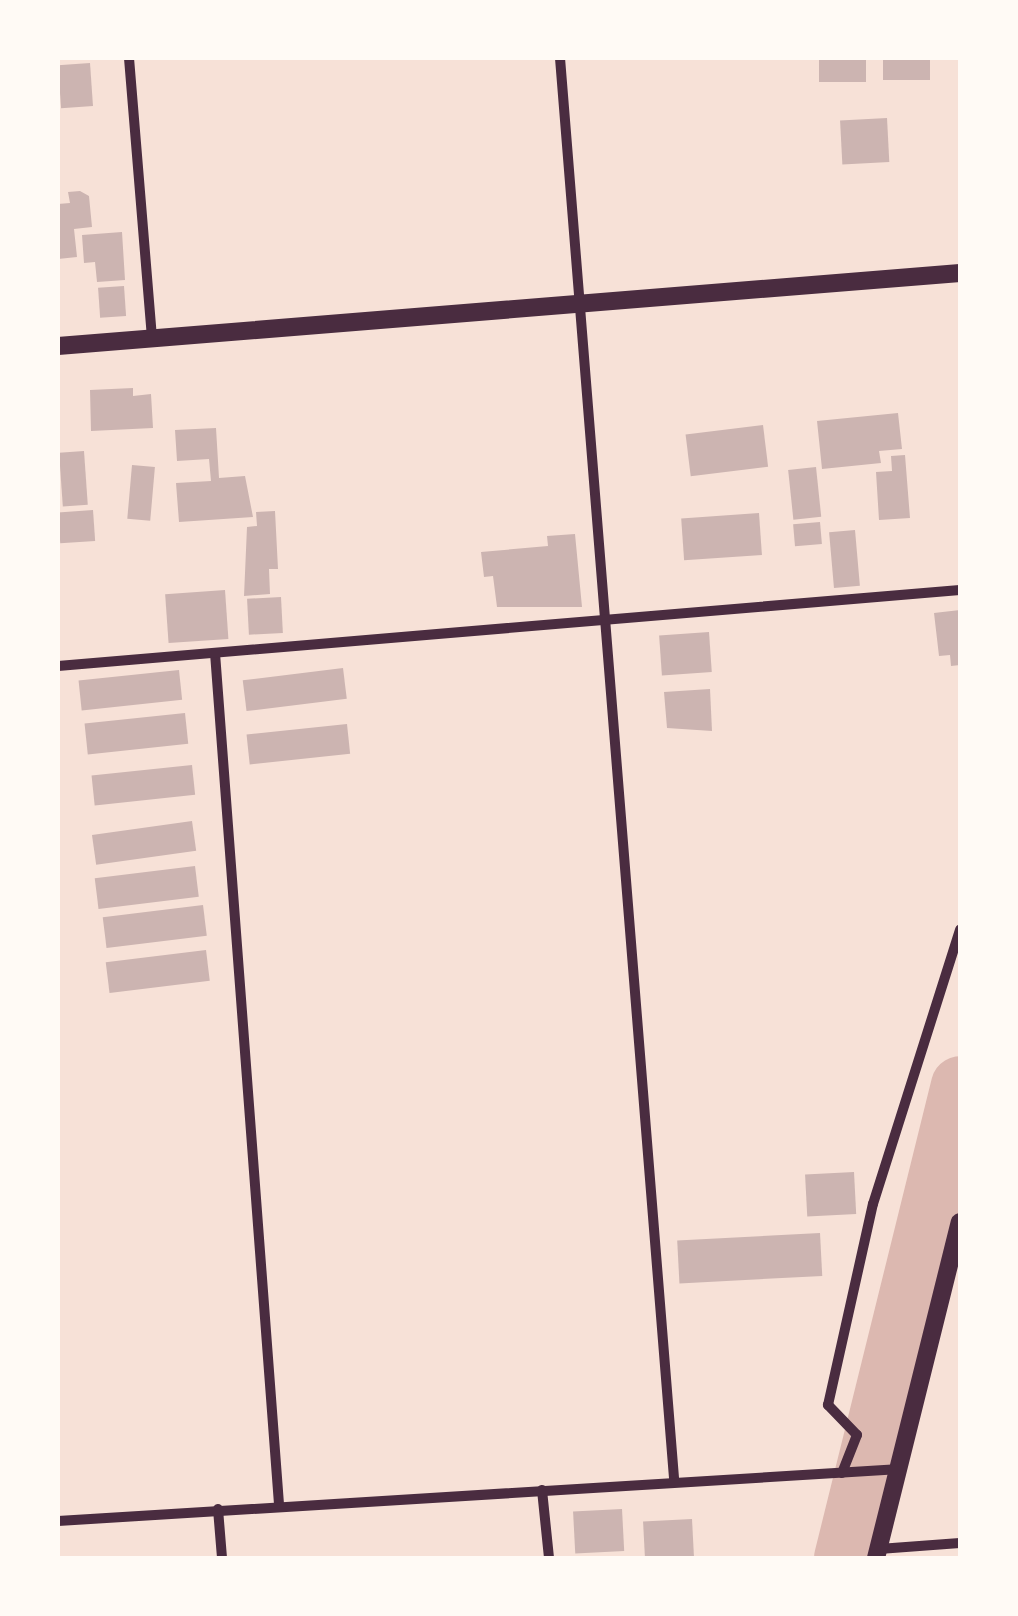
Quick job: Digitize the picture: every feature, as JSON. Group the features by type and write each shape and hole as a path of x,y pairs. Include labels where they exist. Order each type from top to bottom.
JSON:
{"street":[{"path":"129,58 152,339"},
{"path":"560,58 674,1480"},
{"path":"58,346 960,273"},
{"path":"58,666 960,590"},
{"path":"215,653 280,1504"},
{"path":"842,1472 857,1435 828,1405 873,1204 960,929"},
{"path":"960,1222 878,1554 960,1542"},
{"path":"58,1521 280,1504 902,1469"},
{"path":"542,1490 549,1558"},
{"path":"218,1509 222,1558"}],"building":[{"path":"819,58 866,58 866,82 819,82"},
{"path":"883,58 930,58 930,80 883,80"},
{"path":"90,63 93,106 61,108 58,65"},
{"path":"887,118 889,162 842,164 840,120"},
{"path":"80,191 89,196 92,227 74,229 77,257 58,259 58,204 70,203 68,192"},
{"path":"122,232 125,280 97,282 95,262 84,263 82,235"},
{"path":"124,286 126,316 100,318 98,288"},
{"path":"133,388 133,396 151,394 153,428 91,431 90,390"},
{"path":"898,413 902,449 879,451 881,463 822,469 817,421"},
{"path":"763,425 768,467 691,476 686,435"},
{"path":"216,428 219,478 245,476 253,517 179,522 176,483 211,481 209,459 177,461 175,430"},
{"path":"84,451 88,505 63,507 59,453"},
{"path":"905,455 910,518 879,520 876,472 892,471 891,456"},
{"path":"132,465 155,467 150,521 127,519"},
{"path":"816,467 821,517 793,520 788,470"},
{"path":"93,510 95,541 60,543 58,512"},
{"path":"275,511 278,569 269,569 270,594 244,596 247,527 257,526 256,512"},
{"path":"759,513 762,555 684,560 681,518"},
{"path":"820,522 822,544 795,546 793,524"},
{"path":"855,530 860,586 834,588 829,532"},
{"path":"575,534 582,607 497,607 493,576 484,577 481,552 548,546 547,536"},
{"path":"225,590 228,639 169,643 165,594"},
{"path":"281,597 283,633 249,635 247,599"},
{"path":"960,610 960,665 951,666 950,655 939,656 934,613"},
{"path":"709,632 712,672 662,675 659,635"},
{"path":"343,668 347,699 247,711 243,680"},
{"path":"179,670 182,700 82,710 79,681"},
{"path":"710,689 712,731 667,728 664,692"},
{"path":"185,713 188,744 88,754 85,724"},
{"path":"347,724 350,754 250,764 247,735"},
{"path":"192,765 195,795 95,805 92,776"},
{"path":"192,821 196,851 96,865 92,835"},
{"path":"195,866 199,897 99,909 95,878"},
{"path":"203,905 207,936 107,948 103,917"},
{"path":"206,950 210,981 110,993 106,962"},
{"path":"854,1172 856,1214 807,1217 805,1175"},
{"path":"820,1233 822,1276 679,1283 677,1240"},
{"path":"622,1509 624,1551 575,1554 573,1512"},
{"path":"692,1519 694,1558 645,1558 643,1522"}],"waterway":[{"path":"843,1558 960,1085"}]}
